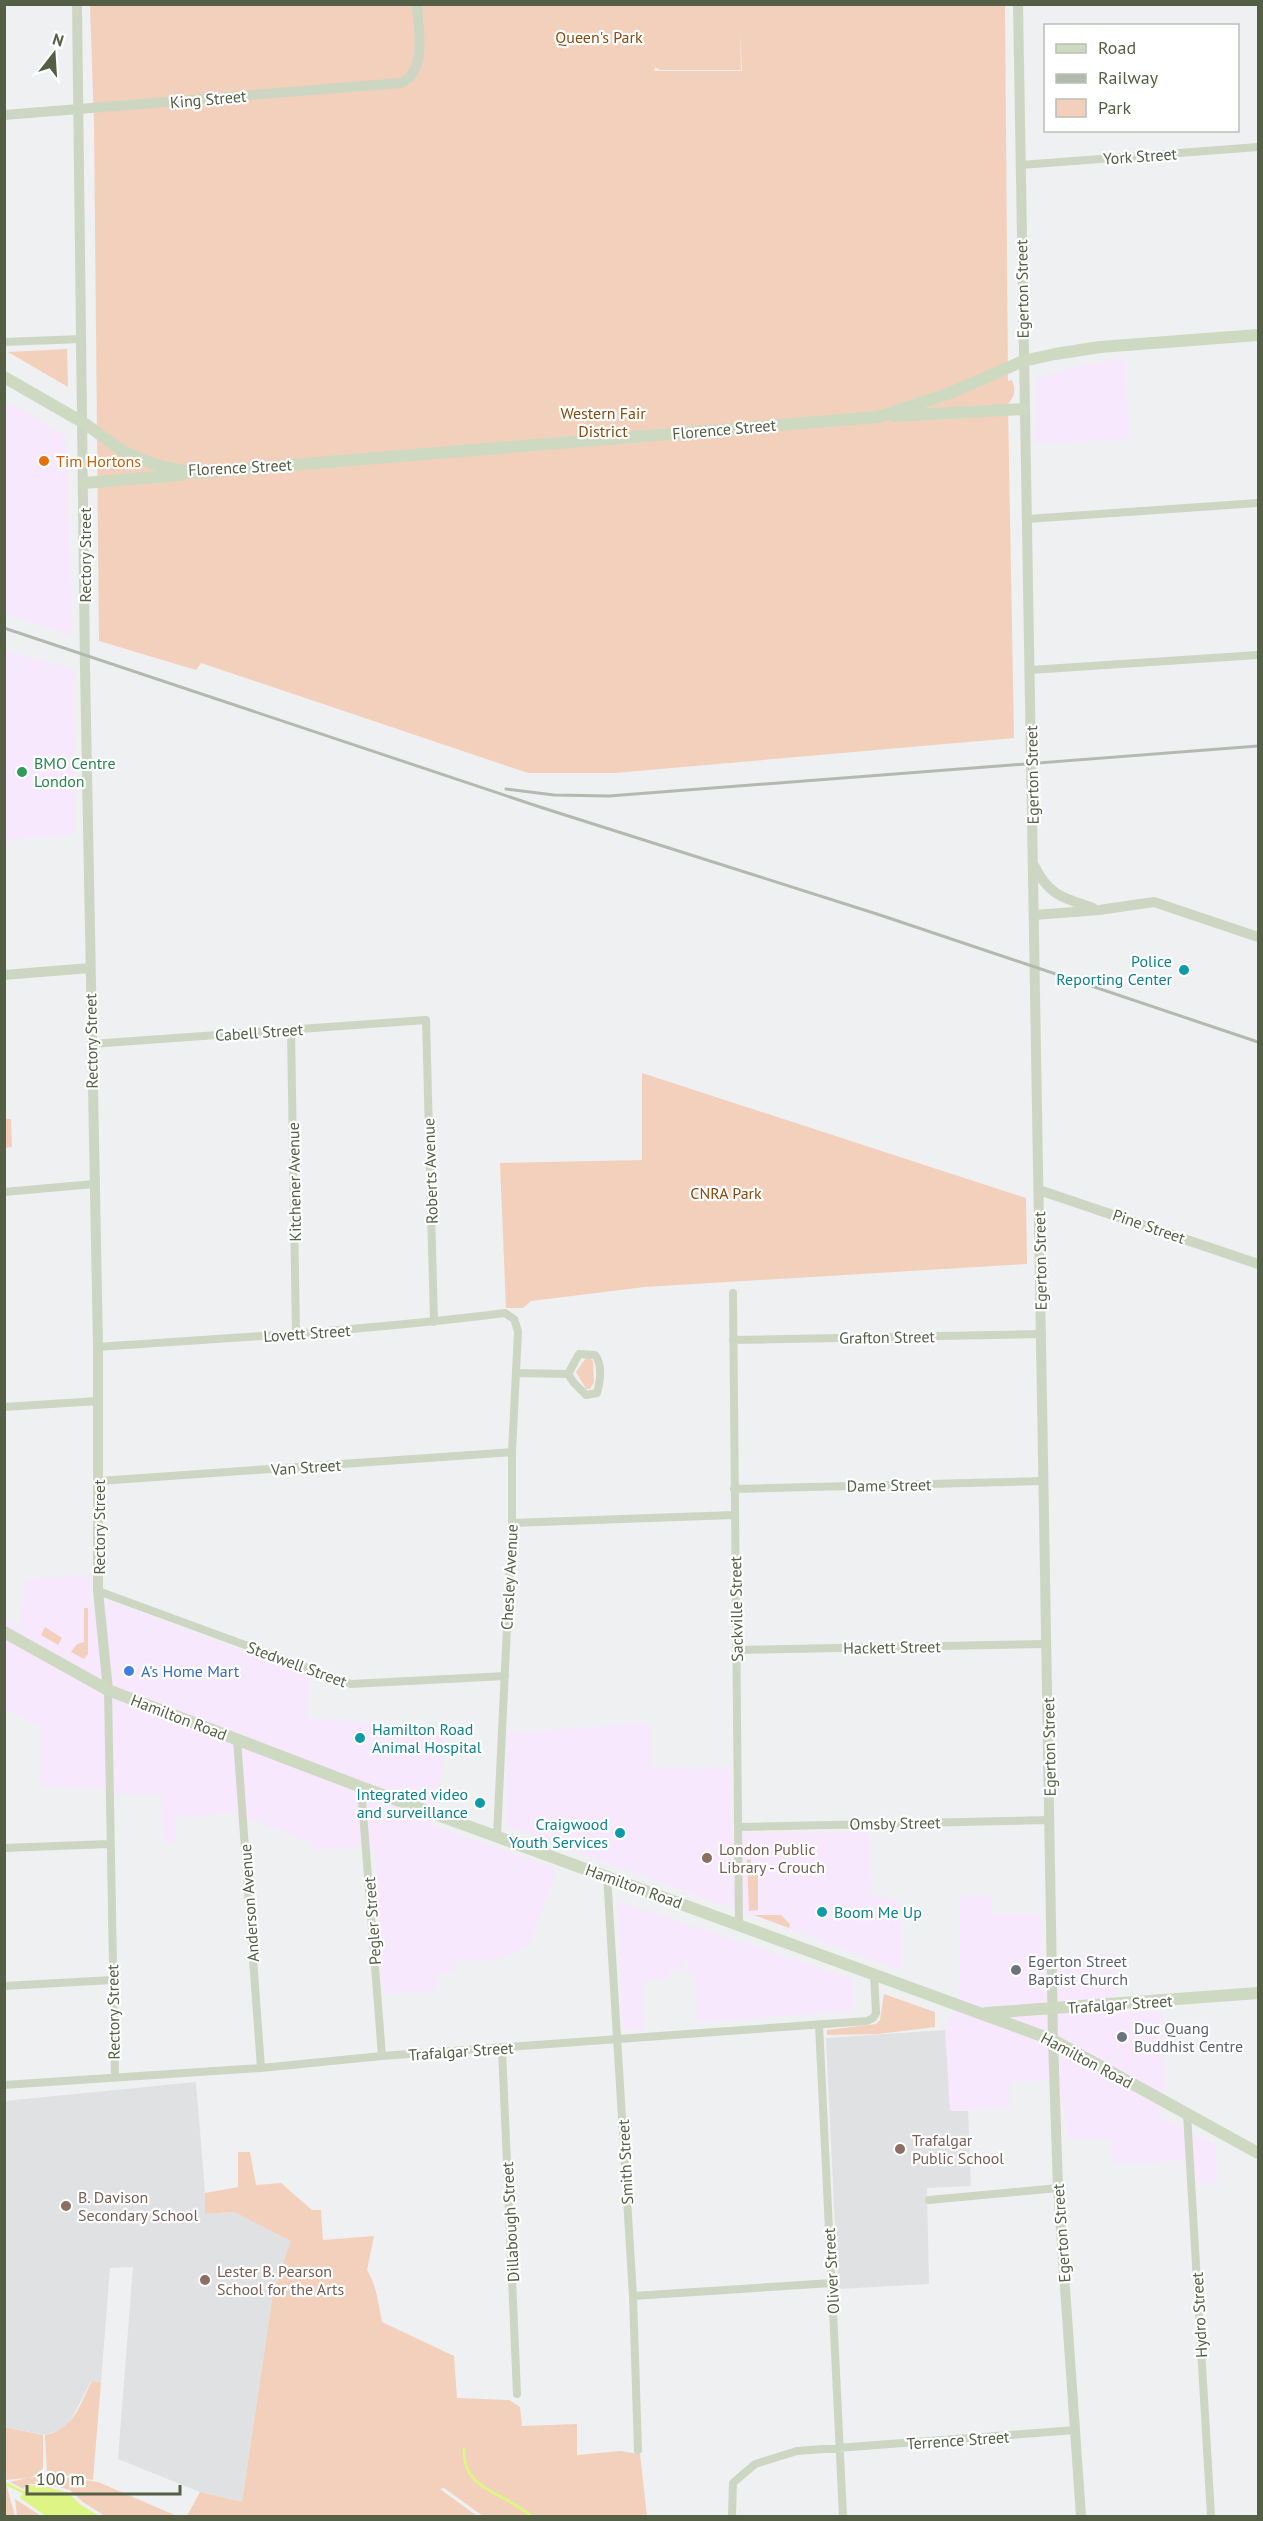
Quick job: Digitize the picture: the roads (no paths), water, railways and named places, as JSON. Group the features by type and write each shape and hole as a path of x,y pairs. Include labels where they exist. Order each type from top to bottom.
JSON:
{"main road":[{"name":"Florence Street","path":"84,423 124,452 159,466 194,473 878,417 950,393 1023,361 1100,347 1258,335"},
{"path":"4,377 84,423"},
{"path":"878,417 1024,410"},
{"path":"84,483 194,473"},
{"name":"Hamilton Road","path":"4,1632 108,1690 361,1787 607,1875 1053,2040 1258,2153"},
{"name":"Trafalgar Street","path":"982,2013 1258,1993"}],"street":[{"name":"Rectory Street","path":"77,4 91,1044 98,1347 98,1591 108,1690 115,2077"},
{"name":"King Street","path":"4,115 401,83 411,77 416,68 418,57 417,4"},
{"name":"Egerton Street","path":"1018,4 1053,2040 1058,2188 1081,2517"},
{"name":"York Street","path":"1021,165 1258,147"},
{"path":"4,342 81,339"},
{"path":"1027,519 1258,503"},
{"path":"1030,670 1258,655"},
{"path":"1034,864 1046,886 1057,895 1099,910"},
{"path":"1035,915 1099,910 1154,902 1258,937"},
{"path":"4,975 90,968"},
{"name":"Cabell Street","path":"91,1044 426,1020"},
{"name":"Roberts Avenue","path":"426,1020 434,1322"},
{"name":"Kitchener Avenue","path":"291,1030 296,1334"},
{"path":"4,1192 94,1184"},
{"name":"Pine Street","path":"1039,1190 1258,1264"},
{"name":"Sackville Street","path":"733,1293 739,1925"},
{"name":"Lovett Street","path":"98,1347 296,1334 434,1322 505,1313 514,1319"},
{"name":"Chesley Avenue","path":"498,1836 518,1331 514,1319"},
{"name":"Grafton Street","path":"733,1340 1042,1334"},
{"path":"579,1354 595,1354 599,1360 600,1371 597,1394 586,1395 568,1374 579,1354"},
{"path":"516,1373 568,1374"},
{"path":"4,1407 98,1401"},
{"name":"Van Street","path":"99,1481 513,1452"},
{"name":"Dame Street","path":"734,1489 1044,1481"},
{"path":"512,1523 734,1515"},
{"name":"Stedwell Street","path":"98,1591 351,1684 505,1676"},
{"name":"Hackett Street","path":"737,1650 1047,1644"},
{"name":"Anderson Avenue","path":"237,1739 261,2068"},
{"name":"Pegler Street","path":"361,1787 382,2056"},
{"name":"Omsby Street","path":"739,1827 1050,1820"},
{"path":"4,1848 109,1844"},
{"name":"Smith Street","path":"607,1875 633,2296 638,2450"},
{"name":"Trafalgar Street","path":"4,2085 261,2068 382,2056 859,2022 873,2018 876,2006 874,1974"},
{"path":"4,1986 113,1980"},
{"name":"Oliver Street","path":"819,2025 843,2517"},
{"name":"Dillabough Street","path":"502,2049 517,2394"},
{"name":"Hydro Street","path":"1187,2114 1211,2517"},
{"path":"929,2200 1058,2188"},
{"path":"633,2296 832,2283"},
{"name":"Terrence Street","path":"732,2517 733,2484 755,2464 797,2451 1076,2430"}],"waterway":[{"path":"464,2449 465,2463 477,2482 531,2516"},
{"path":"4,2483 23,2492"}],"railway":[{"path":"4,628 543,808 880,915 1258,1042"},
{"path":"506,789 554,795 609,796 1258,746"}],"place":[{"name":"Tim Hortons","path":"44,461"},
{"name":"BMO Centre London","path":"22,772"},
{"name":"Police Reporting Center","path":"1184,970"},
{"name":"A's Home Mart","path":"129,1671"},
{"name":"Hamilton Road Animal Hospital","path":"360,1738"},
{"name":"Integrated video and surveillance","path":"480,1803"},
{"name":"Craigwood Youth Services","path":"620,1833"},
{"name":"London Public Library - Crouch","path":"707,1858"},
{"name":"Boom Me Up","path":"822,1912"},
{"name":"Egerton Street Baptist Church","path":"1016,1970"},
{"name":"Duc Quang Buddhist Centre","path":"1122,2037"},
{"name":"Trafalgar Public School","path":"900,2149"},
{"name":"B. Davison Secondary School","path":"66,2206"},
{"name":"Lester B. Pearson School for the Arts","path":"205,2280"}],"park label":[{"name":"Queen's Park","path":"599,37"},
{"name":"Western Fair District","path":"603,422"},
{"name":"CNRA Park","path":"726,1193"}]}
